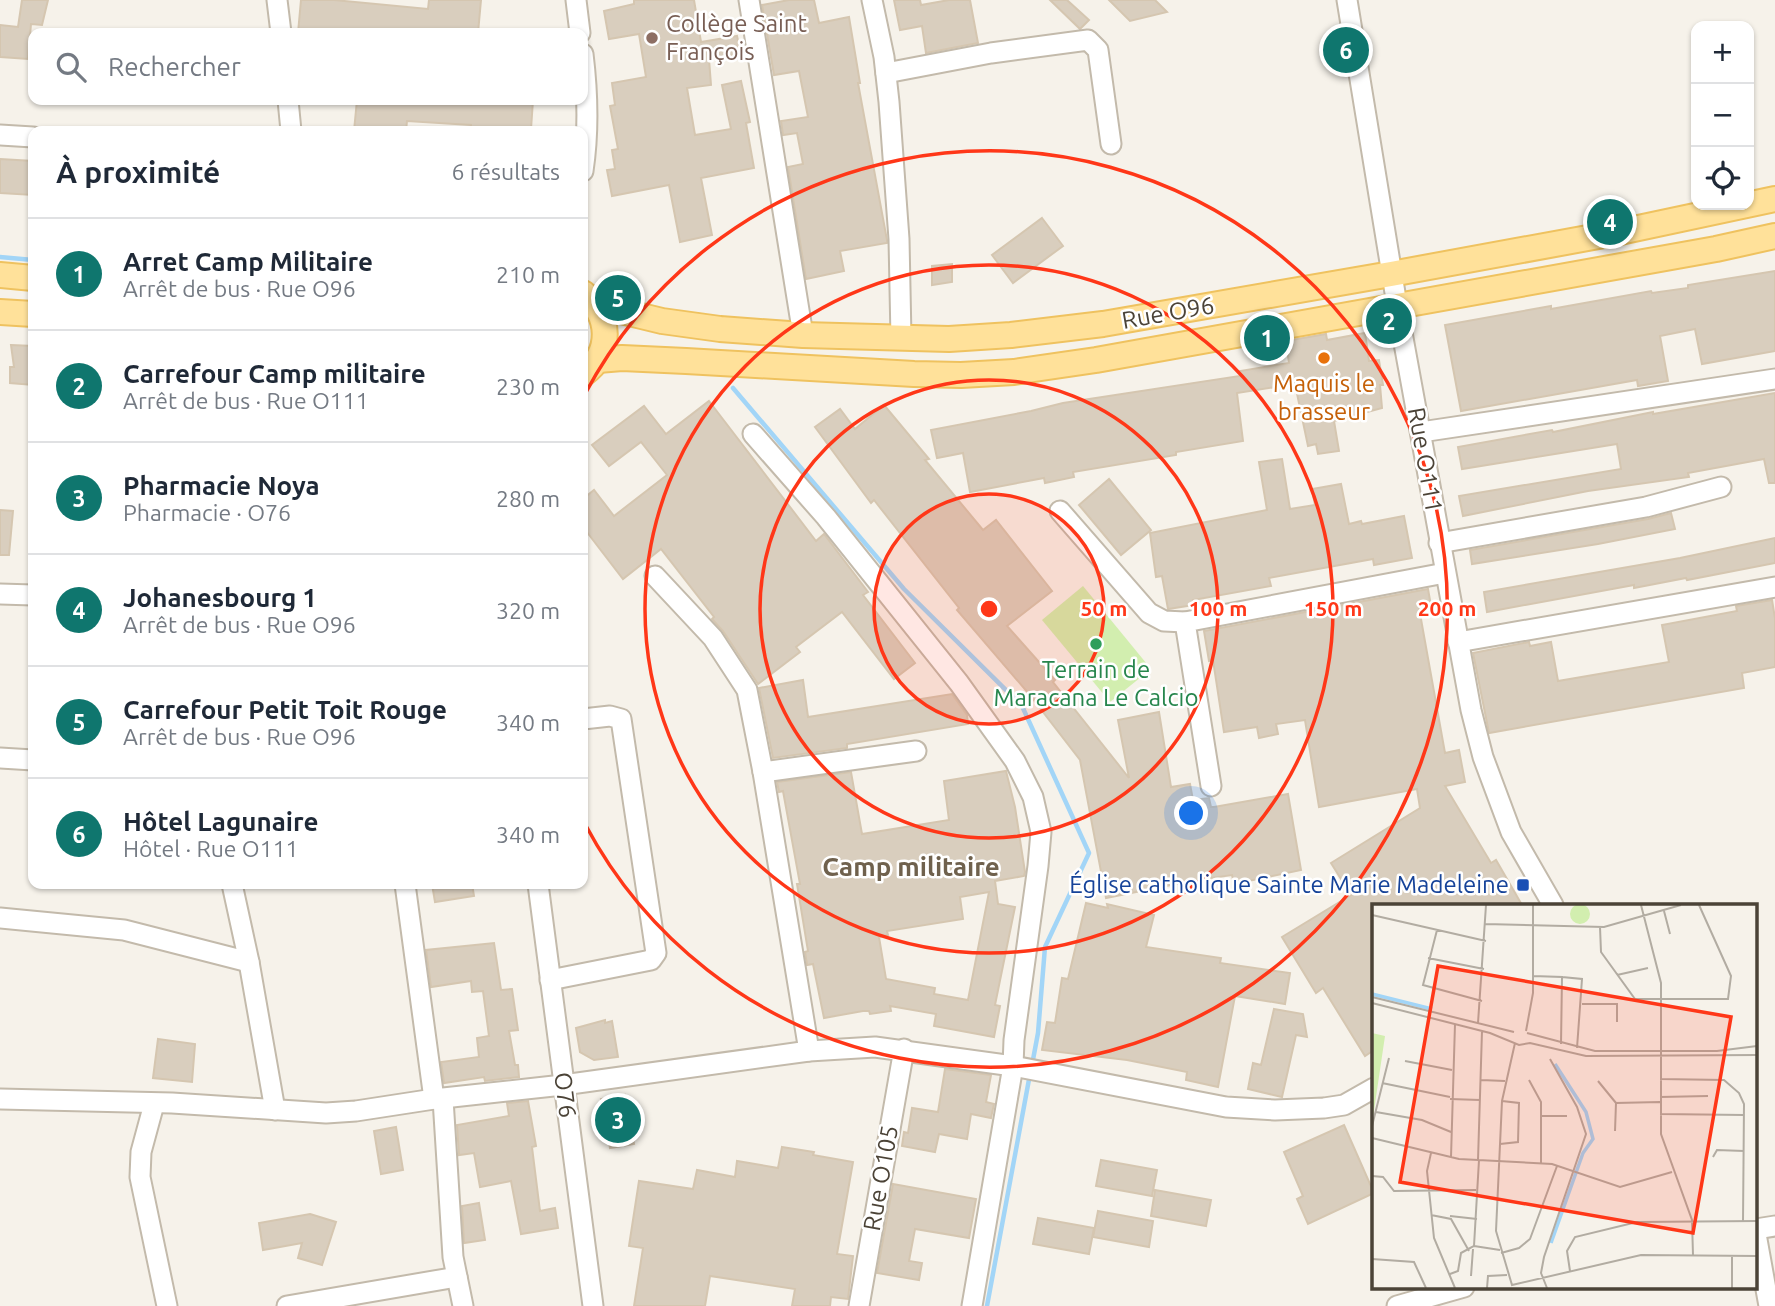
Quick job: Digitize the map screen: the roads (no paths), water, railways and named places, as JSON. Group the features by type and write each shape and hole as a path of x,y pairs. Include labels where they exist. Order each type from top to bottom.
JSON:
{"main road":[{"name":"Rue O96","path":"589,299 662,321 720,329 803,335 949,339 1011,335 1103,324 1391,274 1615,233 1775,200"},
{"name":"Rue O96","path":"590,367 647,359 914,374 1014,372 1096,360 1716,249 1775,236"},
{"path":"0,275 28,278"},
{"path":"589,299 605,326 606,338 590,367"},
{"path":"0,312 28,314"}],"street":[{"path":"277,0 280,28"},
{"path":"576,0 579,28"},
{"path":"749,0 803,335"},
{"path":"872,0 886,74 899,239 901,338"},
{"name":"Rue O111","path":"1347,0 1391,274 1439,543 1483,757 1517,842 1552,904"},
{"path":"886,74 992,53 1088,40 1098,50 1111,145"},
{"path":"587,126 588,100"},
{"path":"288,105 291,126"},
{"path":"0,135 28,137"},
{"path":"1421,432 1775,379"},
{"path":"754,435 826,517 959,683 1015,761 1032,797 1041,832 1013,1066 972,1306"},
{"path":"1439,543 1646,507 1721,487"},
{"path":"1060,511 1149,612 1164,621 1185,622 1445,573"},
{"path":"655,576 713,638 737,672 750,700 809,1051"},
{"path":"1458,642 1775,587"},
{"path":"0,594 28,595"},
{"path":"1185,622 1211,786"},
{"path":"550,979 651,960 656,953 621,719 610,716 588,718"},
{"path":"764,772 916,751"},
{"path":"0,758 28,760"},
{"path":"233,889 275,1110"},
{"path":"406,889 439,1099 453,1257 463,1306"},
{"name":"O76","path":"539,889 593,1306"},
{"path":"0,918 124,930 249,962"},
{"path":"0,1099 326,1113 563,1086 841,1047 904,1049 1013,1066 1226,1107 1275,1110 1344,1105 1372,1089"},
{"name":"Rue O105","path":"859,1306 904,1049"},
{"path":"154,1104 141,1152 140,1177 167,1306"},
{"path":"1758,1245 1769,1306"},
{"path":"287,1306 457,1277"},
{"path":"1397,1306 1460,1288"}],"waterway":[{"path":"0,257 28,260"},
{"path":"733,388 904,589 1022,706 1089,853 1045,947 1038,1033 1032,1065"},
{"path":"987,1306 1030,1074"}],"place":[{"name":"Collège Saint François","path":"652,38"},
{"name":"Hôtel Lagunaire","path":"1346,50"},
{"name":"Johanesbourg 1","path":"1610,222"},
{"name":"Carrefour Petit Toit Rouge","path":"618,298"},
{"name":"Carrefour Camp militaire","path":"1389,321"},
{"name":"Arret Camp Militaire","path":"1267,338"},
{"name":"Maquis le brasseur","path":"1324,358"},
{"name":"Terrain de Maracana Le Calcio","path":"1096,644"},
{"name":"Église catholique Sainte Marie Madeleine","path":"1523,885"},
{"name":"Pharmacie Noya","path":"618,1120"}],"district":[{"name":"Camp militaire","path":"911,867"}]}
